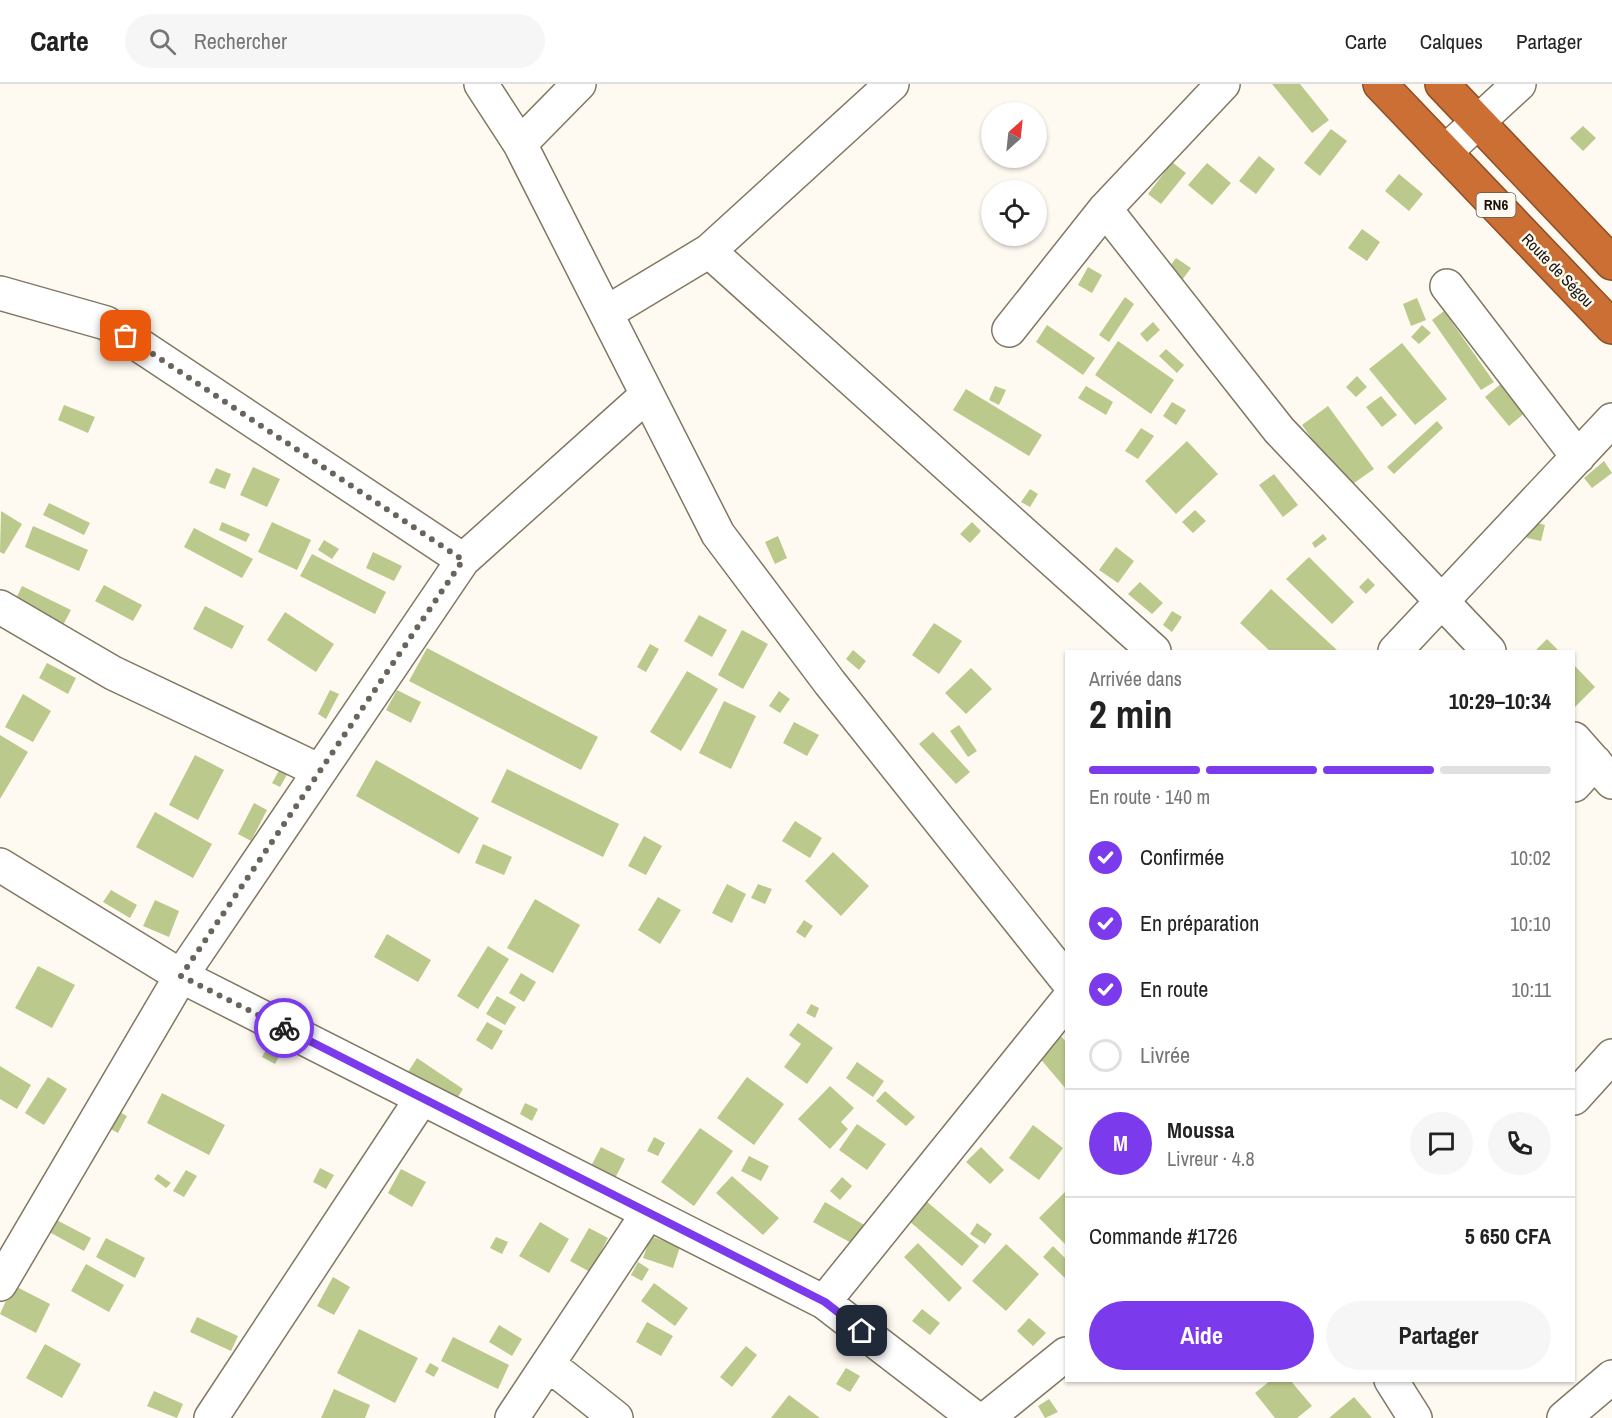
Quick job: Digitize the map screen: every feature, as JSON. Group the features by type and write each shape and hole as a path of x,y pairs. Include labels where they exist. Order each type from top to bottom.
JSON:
{"highway":[{"name":"Route de Ségou","path":"1380,84 1612,327"},
{"name":"RN6","path":"1442,84 1612,263"}],"street":[{"path":"481,84 520,144 718,534 830,682 1065,978"},
{"path":"520,144 579,84"},
{"path":"606,313 709,251 892,84"},
{"path":"1009,330 1105,209 1223,84"},
{"path":"1445,152 1519,84"},
{"path":"1105,209 1279,430 1489,650"},
{"path":"709,251 1153,650"},
{"path":"1447,286 1578,457"},
{"path":"0,293 106,323 463,560"},
{"path":"0,1284 181,976 463,560 647,395"},
{"path":"1396,650 1612,420"},
{"path":"0,607 112,673 320,771"},
{"path":"0,865 181,976 824,1302 975,1418"},
{"path":"824,1302 1065,1003"},
{"path":"1575,1097 1612,1056"},
{"path":"211,1418 422,1098"},
{"path":"512,1418 648,1213"},
{"path":"987,1418 1065,1355"},
{"path":"548,1364 616,1418"},
{"path":"1564,1418 1612,1377"},
{"path":"1392,1382 1415,1418"}],"building":[{"path":"1272,84 1300,84 1329,120 1312,133"},
{"path":"1583,126 1596,138 1583,151 1570,138"},
{"path":"1331,129 1347,141 1320,176 1304,163"},
{"path":"1259,156 1275,169 1256,194 1239,181"},
{"path":"1172,162 1186,173 1161,204 1148,194"},
{"path":"1207,163 1231,183 1212,205 1188,185"},
{"path":"1399,174 1423,194 1409,211 1385,191"},
{"path":"1362,229 1380,242 1367,261 1348,248"},
{"path":"1176,258 1191,268 1179,284 1164,274"},
{"path":"1088,267 1102,275 1092,293 1078,285"},
{"path":"1125,297 1134,304 1109,342 1099,335"},
{"path":"1417,298 1426,320 1411,326 1403,304"},
{"path":"1444,311 1494,382 1481,390 1432,320"},
{"path":"1153,322 1160,330 1147,342 1140,334"},
{"path":"1047,325 1095,358 1083,375 1036,342"},
{"path":"1422,325 1431,333 1419,344 1411,337"},
{"path":"1118,341 1174,380 1151,414 1095,375"},
{"path":"1402,343 1447,399 1415,425 1369,369"},
{"path":"1166,349 1184,365 1177,373 1159,356"},
{"path":"1514,373 1538,402 1509,426 1485,397"},
{"path":"1357,376 1367,387 1356,397 1346,387"},
{"path":"995,386 1006,390 999,405 989,400"},
{"path":"1086,386 1113,402 1106,415 1078,398"},
{"path":"966,389 1042,435 1029,456 953,410"},
{"path":"1381,396 1397,415 1382,427 1366,407"},
{"path":"1172,402 1186,410 1176,425 1163,416"},
{"path":"64,405 95,417 88,433 58,420"},
{"path":"1328,406 1374,469 1347,488 1302,425"},
{"path":"1437,421 1443,428 1394,474 1387,467"},
{"path":"1141,428 1154,436 1138,459 1125,451"},
{"path":"1187,441 1218,474 1176,514 1145,481"},
{"path":"1604,461 1612,473 1592,488 1584,478"},
{"path":"253,467 280,479 267,507 240,495"},
{"path":"216,468 231,474 225,489 209,483"},
{"path":"1274,474 1298,505 1283,517 1259,485"},
{"path":"1030,489 1038,494 1030,507 1021,502"},
{"path":"49,503 90,523 84,535 43,515"},
{"path":"1195,510 1206,521 1193,533 1182,522"},
{"path":"1,511 22,524 4,554 0,552"},
{"path":"1530,521 1545,525 1541,541 1527,538"},
{"path":"222,522 250,534 246,542 219,530"},
{"path":"272,522 311,540 297,570 258,552"},
{"path":"972,522 981,531 970,543 960,534"},
{"path":"33,526 88,550 79,571 25,547"},
{"path":"194,528 253,559 242,578 184,547"},
{"path":"1323,534 1327,539 1315,548 1312,543"},
{"path":"778,536 787,558 775,564 765,542"},
{"path":"324,540 339,549 332,559 318,550"},
{"path":"1116,547 1134,561 1118,583 1099,570"},
{"path":"373,552 402,566 394,581 366,568"},
{"path":"312,554 386,592 375,614 300,576"},
{"path":"1309,557 1354,602 1332,624 1286,579"},
{"path":"1368,578 1375,585 1366,594 1359,587"},
{"path":"1140,582 1163,603 1152,614 1128,594"},
{"path":"104,585 142,605 133,621 95,601"},
{"path":"22,586 71,610 62,627 14,603"},
{"path":"1271,589 1337,650 1269,650 1240,623"},
{"path":"205,606 244,626 232,649 193,629"},
{"path":"1172,611 1182,617 1172,632 1163,625"},
{"path":"285,612 334,644 316,672 267,640"},
{"path":"699,615 727,630 712,657 684,641"},
{"path":"934,623 962,641 939,674 912,655"},
{"path":"742,630 768,644 743,689 718,675"},
{"path":"1547,639 1558,650 1536,650"},
{"path":"650,644 659,649 646,672 637,667"},
{"path":"427,648 598,737 581,770 409,681"},
{"path":"853,650 866,661 859,670 846,659"},
{"path":"47,663 76,678 68,694 39,678"},
{"path":"1575,666 1595,687 1575,707"},
{"path":"971,668 992,689 966,714 945,693"},
{"path":"687,671 718,689 681,751 650,732"},
{"path":"330,690 339,694 326,719 318,714"},
{"path":"397,690 421,702 411,723 386,710"},
{"path":"779,691 790,699 780,713 769,706"},
{"path":"23,694 51,711 33,742 5,727"},
{"path":"724,701 756,716 731,769 699,753"},
{"path":"794,722 819,735 807,756 783,743"},
{"path":"959,725 977,751 968,757 950,731"},
{"path":"933,732 970,772 956,784 919,744"},
{"path":"0,735 28,752 0,799"},
{"path":"195,755 224,770 198,820 169,805"},
{"path":"376,760 479,818 459,854 356,796"},
{"path":"281,767 289,771 280,787 272,783"},
{"path":"507,769 619,824 603,857 491,802"},
{"path":"254,803 267,810 251,841 238,834"},
{"path":"155,812 212,844 193,878 136,847"},
{"path":"795,821 822,838 810,858 782,841"},
{"path":"644,836 662,846 646,875 628,866"},
{"path":"483,844 512,857 504,875 475,863"},
{"path":"833,852 869,886 841,916 805,881"},
{"path":"727,884 746,894 732,923 712,913"},
{"path":"758,884 772,889 765,904 751,898"},
{"path":"111,890 137,905 130,918 103,902"},
{"path":"658,897 681,910 660,944 638,930"},
{"path":"535,899 580,925 553,973 507,948"},
{"path":"155,900 179,911 169,937 143,926"},
{"path":"804,920 813,926 805,938 796,932"},
{"path":"387,934 431,960 418,982 374,957"},
{"path":"488,946 509,959 478,1009 457,996"},
{"path":"38,966 75,985 52,1028 15,1008"},
{"path":"521,973 536,982 524,1002 509,993"},
{"path":"497,996 516,1007 505,1025 486,1014"},
{"path":"811,1004 819,1008 815,1018 806,1013"},
{"path":"487,1022 503,1031 492,1050 476,1040"},
{"path":"798,1023 833,1048 807,1084 784,1067 801,1044 789,1035"},
{"path":"1060,1035 1065,1041 1065,1088 1038,1056"},
{"path":"269,1044 282,1051 275,1064 262,1057"},
{"path":"417,1058 463,1089 454,1103 408,1072"},
{"path":"857,1062 884,1081 873,1097 846,1078"},
{"path":"0,1066 31,1085 17,1109 0,1099"},
{"path":"48,1077 67,1089 44,1125 25,1113"},
{"path":"747,1077 784,1104 754,1145 717,1118"},
{"path":"830,1086 854,1108 841,1122 848,1129 830,1149 798,1119"},
{"path":"885,1091 915,1117 906,1126 876,1101"},
{"path":"162,1093 225,1125 209,1155 147,1123"},
{"path":"525,1103 538,1109 532,1121 520,1114"},
{"path":"114,1109 127,1116 118,1133 105,1126"},
{"path":"857,1124 886,1144 867,1170 839,1150"},
{"path":"1033,1125 1063,1148 1039,1180 1009,1158"},
{"path":"700,1128 733,1151 694,1206 661,1182"},
{"path":"654,1137 665,1143 658,1156 647,1151"},
{"path":"601,1147 625,1159 613,1182 589,1170"},
{"path":"981,1147 1004,1170 990,1184 966,1162"},
{"path":"749,1156 769,1166 761,1181 741,1171"},
{"path":"320,1168 334,1175 326,1189 313,1182"},
{"path":"401,1169 426,1182 412,1207 388,1193"},
{"path":"186,1170 197,1176 184,1197 173,1191"},
{"path":"158,1174 171,1183 166,1188 154,1179"},
{"path":"732,1176 779,1218 763,1235 716,1193"},
{"path":"842,1177 852,1186 840,1200 830,1191"},
{"path":"1065,1192 1065,1244 1039,1218"},
{"path":"919,1195 979,1246 962,1266 902,1215"},
{"path":"825,1202 866,1226 855,1245 813,1222"},
{"path":"49,1216 91,1238 84,1251 42,1228"},
{"path":"540,1222 569,1239 549,1273 519,1256"},
{"path":"977,1223 992,1234 985,1244 970,1234"},
{"path":"589,1228 608,1238 590,1272 570,1261"},
{"path":"651,1236 680,1247 673,1268 643,1258"},
{"path":"496,1237 508,1242 502,1254 490,1248"},
{"path":"106,1238 145,1258 135,1278 96,1257"},
{"path":"918,1243 962,1288 949,1302 904,1257"},
{"path":"1006,1244 1039,1274 1006,1311 972,1281"},
{"path":"1053,1246 1065,1258 1065,1278 1043,1257"},
{"path":"638,1262 649,1269 642,1281 631,1275"},
{"path":"86,1264 124,1285 109,1312 71,1291"},
{"path":"333,1277 350,1287 334,1315 317,1306"},
{"path":"654,1283 688,1308 675,1326 641,1301"},
{"path":"13,1285 50,1304 36,1333 0,1314"},
{"path":"922,1309 940,1323 930,1335 912,1321"},
{"path":"197,1317 238,1336 231,1351 190,1332"},
{"path":"1029,1318 1046,1333 1033,1346 1017,1331"},
{"path":"647,1322 673,1336 661,1356 636,1342"},
{"path":"499,1325 522,1339 512,1356 489,1342"},
{"path":"359,1329 418,1358 395,1403 337,1373"},
{"path":"453,1337 509,1365 498,1389 441,1361"},
{"path":"45,1344 81,1364 62,1398 26,1378"},
{"path":"746,1346 757,1355 732,1387 720,1377"},
{"path":"430,1363 439,1368 434,1377 425,1372"},
{"path":"846,1368 860,1376 850,1392 836,1384"},
{"path":"1269,1382 1292,1382 1312,1406 1297,1418 1275,1418 1255,1393"},
{"path":"334,1389 370,1405 365,1418 321,1418"},
{"path":"154,1391 183,1404 177,1418 147,1406"},
{"path":"789,1395 820,1418 771,1418"},
{"path":"1354,1397 1372,1418 1329,1418"},
{"path":"1049,1399 1058,1412 1045,1418 1038,1406"}],"way so far":[{"path":"126,336 463,560 181,976 284,1028"}],"route":[{"path":"284,1028 825,1302 862,1331"}]}
